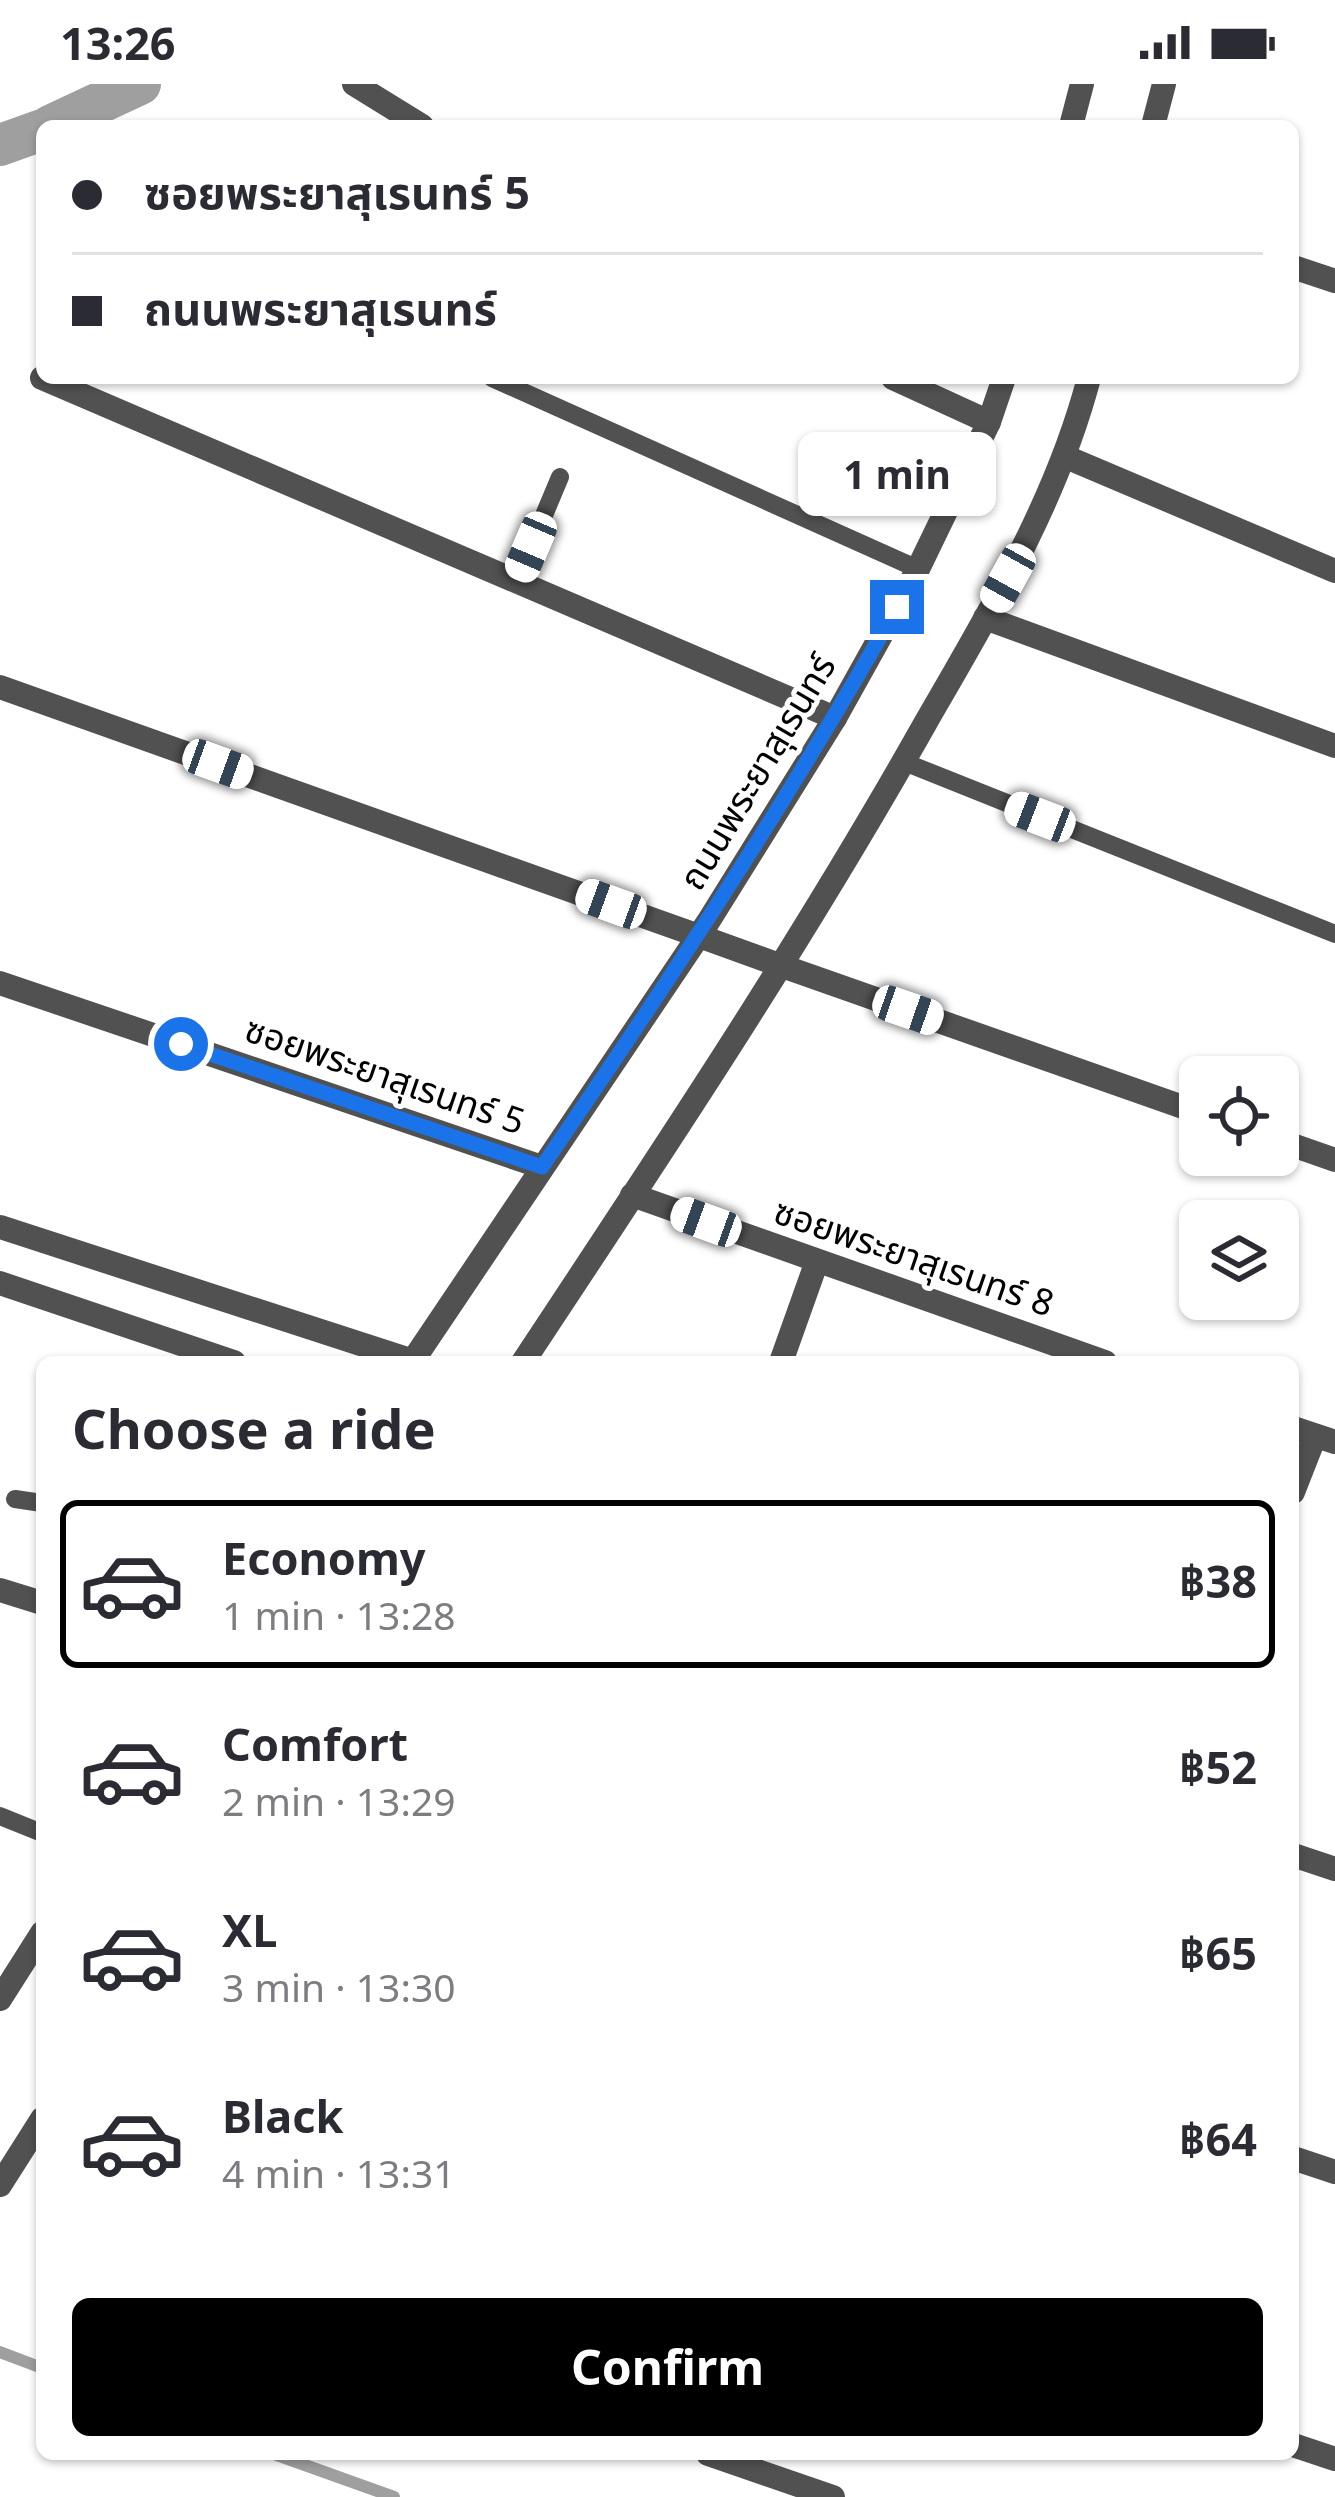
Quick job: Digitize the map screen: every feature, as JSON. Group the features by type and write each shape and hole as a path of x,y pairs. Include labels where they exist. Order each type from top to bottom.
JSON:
{"street":[{"path":"354,84 412,120"},
{"path":"1073,120 1082,84"},
{"path":"1155,120 1164,84"},
{"path":"1299,269 1335,280"},
{"path":"56,384 835,718"},
{"path":"906,384 988,422"},
{"name":"ถนนพระยาสุเรนทร์","path":"416,1356 699,936 835,718 918,569 1002,384"},
{"path":"527,1356 782,967 904,762 1030,538 1066,457 1087,384"},
{"path":"1066,457 1335,571"},
{"path":"986,618 1335,746"},
{"path":"0,686 1179,1106"},
{"name":"ซอยพระยาสุเรนทร์ 5","path":"0,983 542,1167"},
{"path":"1299,1147 1335,1160"},
{"name":"ซอยพระยาสุเรนทร์ 8","path":"632,1195 1044,1352"},
{"path":"0,1227 394,1356"},
{"path":"783,1356 817,1262"},
{"path":"0,1283 216,1356"},
{"path":"1299,1476 1314,1435"},
{"path":"0,1591 36,1602"},
{"path":"1299,1857 1335,1869"},
{"path":"0,1999 36,1943"},
{"path":"0,2185 36,2128"},
{"path":"1299,2160 1335,2172"},
{"path":"1299,2447 1335,2459"},
{"path":"725,2460 833,2497"}],"lane":[{"path":"504,384 918,569"},
{"path":"516,582 560,477"},
{"path":"904,762 1335,934"},
{"path":"15,1499 36,1502"},
{"path":"0,1816 36,1831"}],"waterway":[{"path":"63,120 140,84"},
{"path":"0,145 36,132"},
{"path":"0,2352 36,2366"},
{"path":"291,2460 394,2497"}],"route":[{"path":"181,1044 542,1167 708,922 835,718 897,607"}]}
